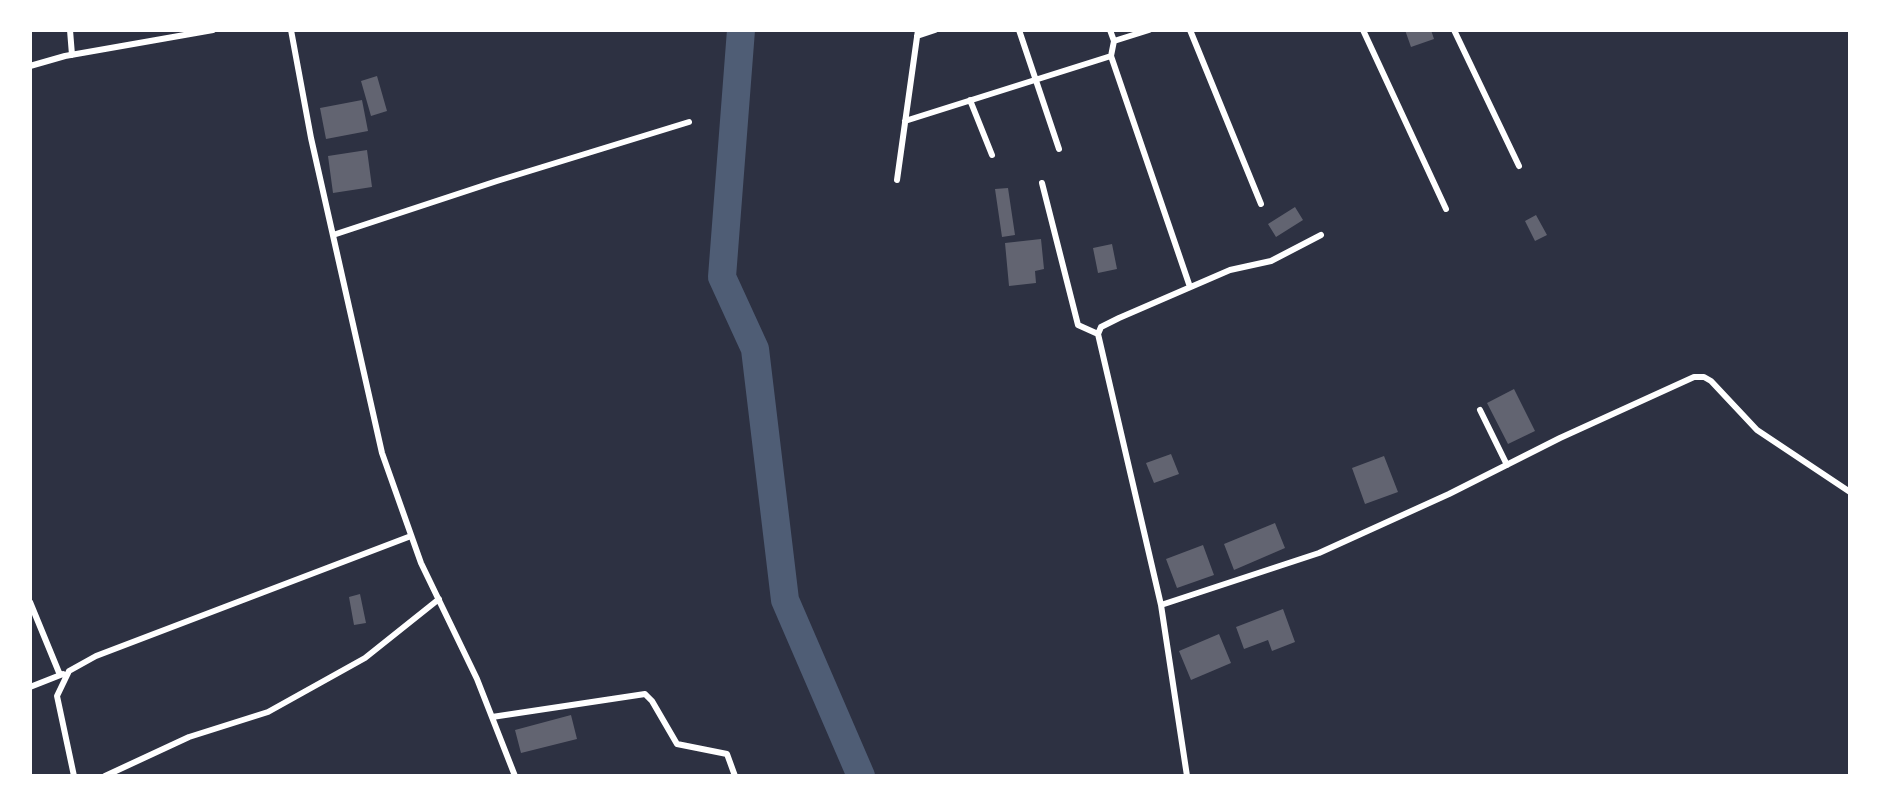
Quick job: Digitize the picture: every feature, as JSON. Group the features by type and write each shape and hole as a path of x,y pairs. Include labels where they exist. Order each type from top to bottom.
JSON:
{"street":[{"path":"70,30 72,55"},
{"path":"30,66 72,55 213,30"},
{"path":"291,30 333,235 382,453 421,563 492,717 515,776"},
{"path":"897,180 917,33 935,30"},
{"path":"1019,30 1059,149"},
{"path":"1110,30 1114,41 1111,56 1190,287"},
{"path":"1114,41 1149,30"},
{"path":"1190,30 1261,204"},
{"path":"1363,30 1446,209"},
{"path":"1454,30 1519,166"},
{"path":"905,121 1111,56"},
{"path":"970,100 992,155"},
{"path":"333,235 497,181 689,122"},
{"path":"1042,183 1078,326 1098,334"},
{"path":"1187,776 1161,605 1098,334 1101,327 1119,318 1230,270 1271,261 1321,235"},
{"path":"1161,605 1319,553 1685,381 1704,377 1712,381 1757,430 1850,492"},
{"path":"1480,410 1508,465"},
{"path":"30,687 69,671 96,656 411,536"},
{"path":"105,776 189,737 268,712 365,658 439,599"},
{"path":"30,602 60,675"},
{"path":"69,671 57,696 74,776"},
{"path":"492,717 645,693 677,744 727,754 735,776"}],"building":[{"path":"1405,30 1431,30 1434,39 1411,47"},
{"path":"377,76 387,111 371,116 361,81"},
{"path":"362,100 368,131 326,139 320,108"},
{"path":"367,150 372,187 333,193 328,156"},
{"path":"1008,188 1015,235 1002,237 995,189"},
{"path":"1295,207 1303,220 1276,237 1268,224"},
{"path":"1536,215 1547,235 1535,241 1525,221"},
{"path":"1041,239 1044,269 1035,271 1036,283 1009,286 1005,243"},
{"path":"1112,244 1117,269 1098,273 1093,248"},
{"path":"1514,389 1535,431 1508,444 1487,403"},
{"path":"1171,454 1179,474 1154,483 1146,463"},
{"path":"1384,456 1398,492 1365,504 1352,468"},
{"path":"1275,523 1285,548 1234,570 1224,544"},
{"path":"1203,545 1214,575 1177,588 1166,559"},
{"path":"360,594 366,623 354,625 349,597"},
{"path":"1283,609 1295,642 1272,651 1268,640 1244,649 1236,627"},
{"path":"1219,634 1231,663 1191,680 1179,651"},
{"path":"571,715 577,739 521,753 515,730"}],"waterway":[{"path":"741,30 722,277 755,349 785,600 861,776"}]}
